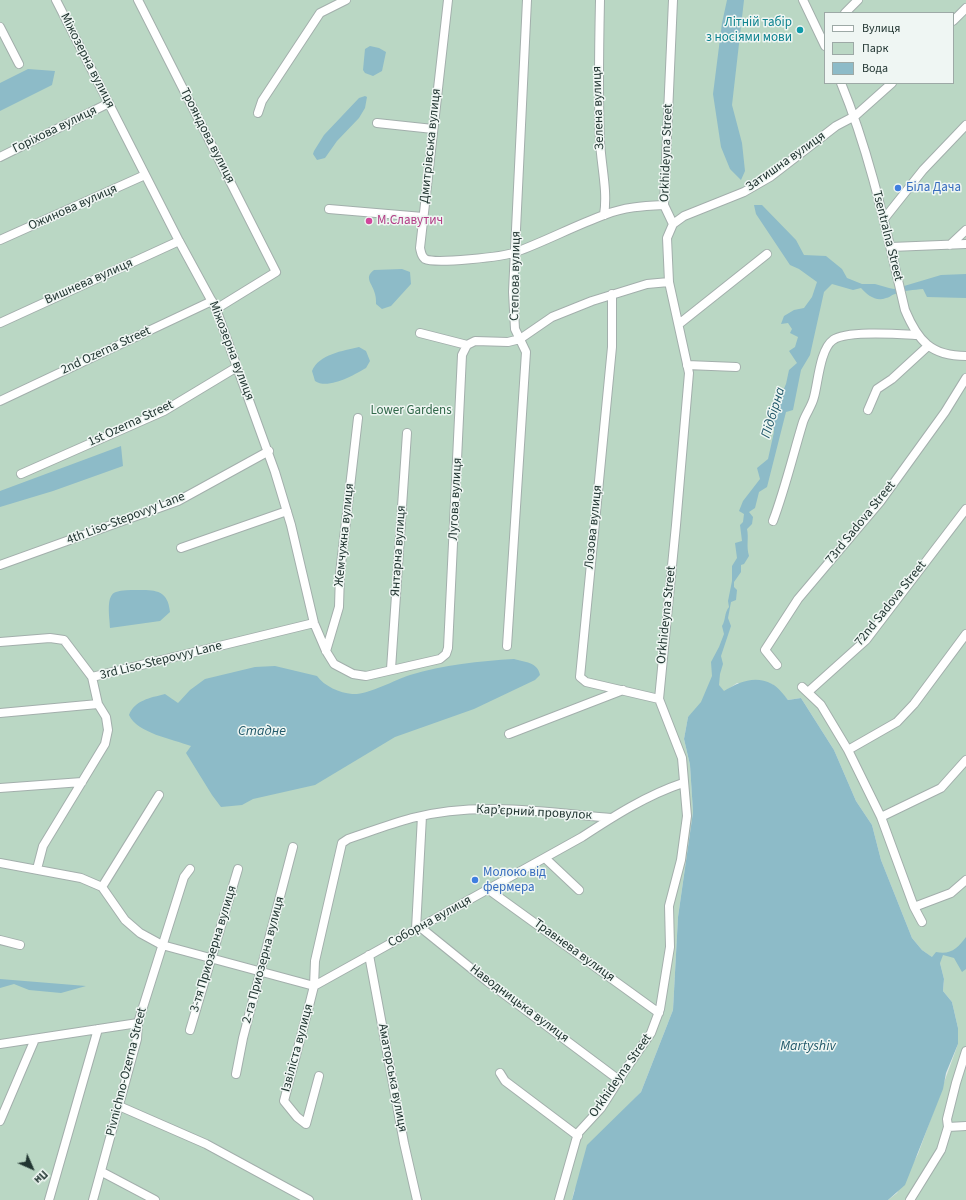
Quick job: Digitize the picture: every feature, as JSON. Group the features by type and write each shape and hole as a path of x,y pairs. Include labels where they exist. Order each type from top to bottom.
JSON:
{"street":[{"name":"Міжозерна вулиця","path":"56,0 179,242 216,309 269,451 287,511 314,623 326,651 334,664 346,671 366,676 391,669"},
{"name":"Трояндова вулиця","path":"138,0 276,272 216,309"},
{"path":"258,113 262,101 320,13 346,0"},
{"name":"Дмитрівська вулиця","path":"448,0 420,248 421,254 425,258 431,261 500,256 516,253 604,215 631,206 664,205"},
{"name":"Степова вулиця","path":"507,646 526,352 516,329 513,292 527,0"},
{"name":"Зелена вулиця","path":"600,0 597,81 601,166 606,203 604,215"},
{"name":"Orkhideyna Street","path":"559,1200 578,1136 601,1108 651,1033 659,1013 670,947 669,906 681,860 688,816 683,783 682,758 659,699 689,373 669,282 667,238 673,224 664,205 673,0"},
{"path":"804,0 823,35"},
{"path":"846,12 858,0"},
{"path":"954,21 966,8"},
{"path":"0,27 19,64"},
{"name":"Tsentralna Street","path":"841,84 855,116 884,218 905,310 917,334 928,346 948,355 966,356"},
{"name":"Затишна вулиця","path":"673,224 684,216 757,186 836,126 855,116 891,84"},
{"name":"Горіхова вулиця","path":"0,157 109,103"},
{"path":"377,123 433,129"},
{"path":"884,218 922,170 966,125"},
{"name":"Ожинова вулиця","path":"0,240 145,175"},
{"path":"329,209 423,217"},
{"path":"950,245 966,230"},
{"name":"Вишнева вулиця","path":"0,323 179,242"},
{"path":"891,248 966,244"},
{"path":"679,324 767,254"},
{"path":"420,333 467,345 475,341 508,342 520,339 552,318 612,294 647,284 669,282"},
{"name":"Лозова вулиця","path":"612,294 612,347 580,677 586,682 659,699"},
{"name":"2nd Ozerna Street","path":"0,401 212,301"},
{"path":"773,521 783,494 804,420 814,399 822,359 830,342 840,336 856,334 917,334"},
{"name":"Лугова вулиця","path":"391,669 440,659 446,654 448,640 462,355 467,345"},
{"path":"868,410 877,389 892,379 928,346"},
{"path":"687,365 736,368"},
{"name":"1st Ozerna Street","path":"21,474 164,411 237,366"},
{"name":"73rd Sadova Street","path":"777,665 765,650 781,625 798,600 880,502 944,412 966,378"},
{"name":"Жемчужна вулиця","path":"326,651 340,607 340,573 358,418"},
{"name":"Янтарна вулиця","path":"391,669 407,433"},
{"name":"4th Liso-Stepovyy Lane","path":"0,565 178,501 269,451"},
{"name":"72nd Sadova Street","path":"848,750 821,705 805,690 866,640 966,509"},
{"path":"181,548 287,511"},
{"name":"3rd Liso-Stepovyy Lane","path":"0,642 50,638 64,640 92,677 314,623"},
{"path":"922,922 914,907 880,817 848,750 897,722 914,704 966,634"},
{"path":"36,869 43,846 105,744 108,730 106,717 98,704 92,677"},
{"path":"509,734 624,690"},
{"path":"0,713 98,704"},
{"path":"880,817 941,788 966,760"},
{"path":"0,788 82,782"},
{"name":"Соборна вулиця","path":"314,986 545,858 582,837 611,818 666,789 683,783"},
{"path":"102,887 159,795"},
{"name":"Карʼєрний провулок","path":"314,986 315,961 342,843 348,839 422,816 487,808 611,818"},
{"path":"418,928 422,816"},
{"name":"2-га Приозерна вулиця","path":"236,1074 293,846"},
{"path":"545,858 579,890"},
{"path":"0,863 81,878 102,887 125,920 140,933 162,945 314,986"},
{"name":"Pivnichno-Ozerna Street","path":"93,1200 102,1172 137,1039 138,1023 184,877 190,869"},
{"name":"3-тя Приозерна вулиця","path":"190,1030 238,869"},
{"path":"914,907 951,893 966,880"},
{"name":"Травнева вулиця","path":"488,890 659,1013"},
{"name":"Наводницька вулиця","path":"418,928 619,1080"},
{"path":"0,940 20,945"},
{"name":"Аматорська вулиця","path":"369,955 404,1143 417,1200"},
{"name":"Ізвіліста вулиця","path":"314,986 284,1102 297,1117 306,1124 320,1076"},
{"path":"0,1044 138,1023"},
{"path":"49,1200 98,1029"},
{"path":"0,1121 35,1039"},
{"path":"910,1200 940,1150 948,1127 947,1119 966,1051"},
{"path":"500,1072 506,1081 578,1136"},
{"path":"119,1106 206,1144 310,1200"},
{"path":"948,1127 966,1126"},
{"path":"102,1172 155,1200"}],"green space":[{"name":"Lower Gardens","path":"0,0 966,0 966,1200 888,1200 897,1193 918,1154 958,1044 958,1028 952,1002 943,991 944,979 940,963 922,950 912,938 881,860 872,825 856,801 834,750 801,698 788,700 772,684 737,683 688,717 684,739 690,765 693,812 678,917 673,1010 641,1092 618,1116 574,1191 572,1200 0,1200"}],"water":[{"path":"727,0 744,0 732,105 742,143 745,171 741,180 730,169 721,147 713,94 722,23"},
{"path":"370,46 379,48 386,52 382,71 373,76 365,73 363,70 365,49"},
{"path":"28,69 55,71 52,85 0,111 0,83"},
{"path":"365,96 367,97 365,108 359,118 337,141 325,158 317,160 313,154 324,135 359,98"},
{"name":"Martyshiv","path":"754,205 762,205 796,240 804,255 826,256 842,269 847,278 862,284 875,284 894,289 941,275 966,274 966,298 927,297 923,289 909,290 894,294 887,298 879,299 869,295 861,288 853,290 832,284 824,292 810,355 801,370 793,410 786,412 767,487 759,492 755,508 749,512 753,517 752,524 747,529 749,556 744,564 741,565 741,572 734,582 734,587 737,590 736,600 731,602 728,618 731,626 721,656 723,664 719,685 724,691 741,682 753,680 766,681 781,691 788,700 801,698 834,750 856,801 872,825 881,860 912,938 922,950 932,957 936,952 941,953 954,950 966,937 966,969 962,972 954,958 943,955 940,963 944,979 943,991 952,1002 958,1028 958,1044 946,1073 943,1089 905,1185 888,1200 572,1200 587,1145 641,1092 673,1010 678,917 693,812 690,765 684,739 688,717 701,702 712,676 711,662 724,634 722,626 729,607 728,601 732,581 732,566 737,558 735,543 742,541 740,525 743,522 744,514 739,511 743,501 760,479 757,468 768,459 774,432 773,414 786,384 789,370 797,363 789,351 795,347 798,337 790,333 792,329 788,323 781,324 784,316 794,310 804,308 812,297 817,282 799,269 790,265 756,214"},
{"path":"402,269 410,272 411,284 391,306 382,309 376,304 374,290 369,276 374,270"},
{"path":"359,347 366,351 370,361 366,368 348,378 334,383 327,384 315,381 312,371 315,365 320,361 332,354"},
{"path":"121,446 123,466 53,491 0,507 0,491"},
{"path":"126,590 149,590 159,592 163,595 169,604 170,612 160,621 110,628 109,602 113,594"},
{"name":"Стадне","path":"514,659 534,665 539,671 540,675 535,680 474,709 395,737 315,785 253,799 242,805 221,807 186,753 191,746 147,731 133,721 129,715 135,706 149,698 165,694 178,703 190,690 205,679 255,667 275,666 317,676 324,683 342,692 359,694 410,675 448,666"},
{"path":"0,979 86,986 61,993 29,990 14,984 0,988"}],"place":[{"name":"Літній табір з носіями мови","path":"800,30"},
{"name":"Біла Дача","path":"898,188"},
{"name":"М.Славутич","path":"369,221"},
{"name":"Молоко від фермера","path":"475,880"}],"water label":[{"name":"Підбірна","path":"774,413"}]}
